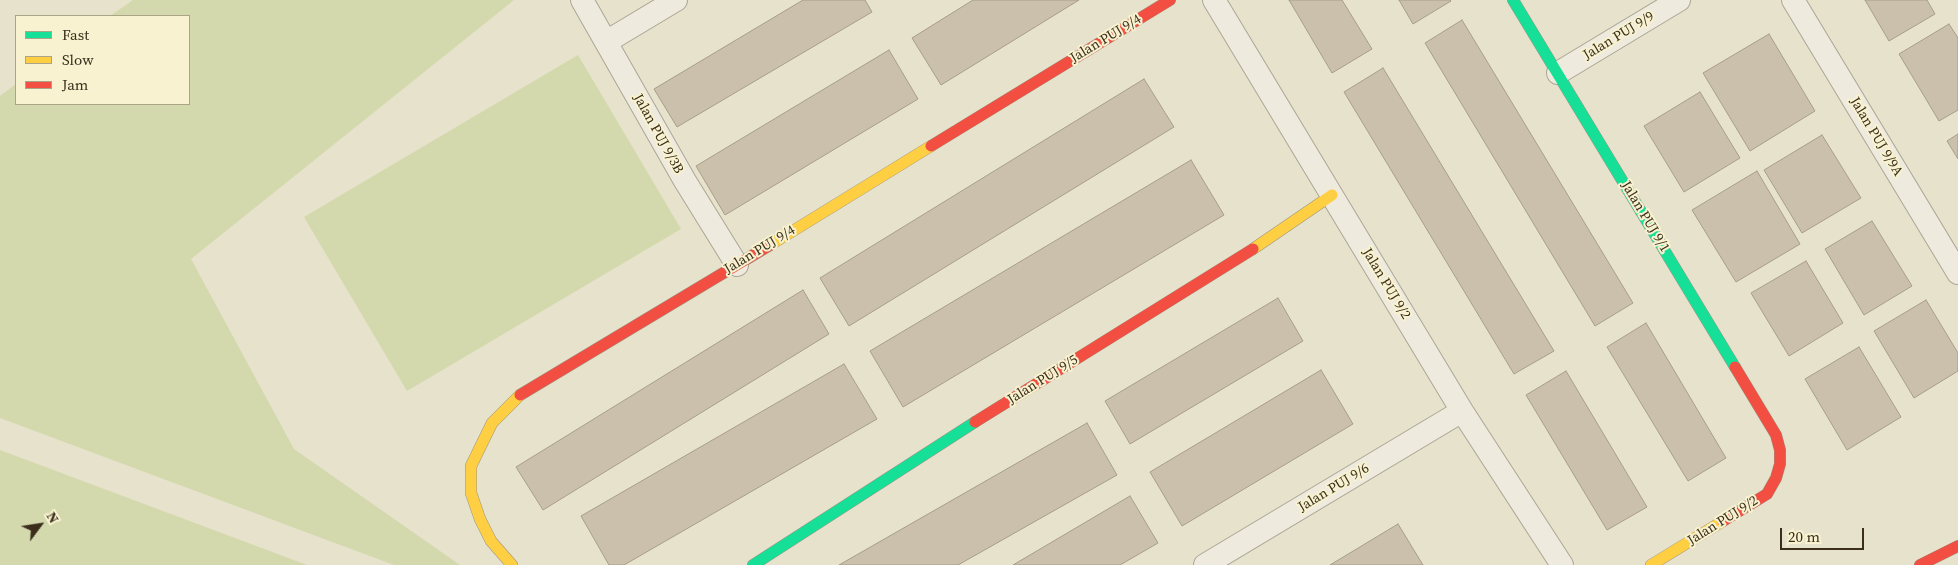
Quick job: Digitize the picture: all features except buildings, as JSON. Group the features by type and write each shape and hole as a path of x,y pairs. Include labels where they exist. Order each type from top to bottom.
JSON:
{"main road":[{"name":"Jalan PUJ 9/4","path":"512,565 491,541 480,519 471,493 471,466 492,423 516,397 1170,0"},
{"name":"Jalan PUJ 9/1","path":"1513,0 1776,435"},
{"name":"Jalan PUJ 9/5","path":"753,565 976,421 1226,267 1332,195"},
{"name":"Jalan PUJ 9/2","path":"1651,565 1767,494 1776,478 1780,464 1780,450 1776,435"},
{"path":"1920,565 1958,546"}],"street":[{"name":"Jalan PUJ 9/3B","path":"582,0 684,181 737,264"},
{"path":"606,42 676,0"},
{"name":"Jalan PUJ 9/2","path":"1214,0 1462,410 1562,565"},
{"name":"Jalan PUJ 9/9","path":"1558,73 1679,0"},
{"name":"Jalan PUJ 9/9A","path":"1793,0 1958,273"},
{"name":"Jalan PUJ 9/6","path":"1205,565 1462,410"}],"green space":[{"path":"133,0 514,0 191,259 294,449 460,565 394,565 0,418 0,96 15,85 15,105 190,105 190,15 111,15"},
{"path":"578,55 681,229 407,391 304,217"},
{"path":"0,450 307,565 0,565"}],"traffic: fast":[{"path":"1513,0 1735,367"},
{"path":"753,565 975,422"}],"traffic: slow":[{"path":"770,245 931,146"},
{"path":"1253,249 1332,195"},
{"path":"512,565 491,541 480,519 471,493 471,466 492,423 520,395"},
{"path":"1651,565 1723,521"}],"traffic: jam":[{"path":"931,146 1170,0"},
{"path":"520,395 770,245"},
{"path":"975,422 1253,249"},
{"path":"1723,521 1767,494 1776,478 1780,464 1780,450 1776,435 1735,367"},
{"path":"1920,565 1958,546"}]}
